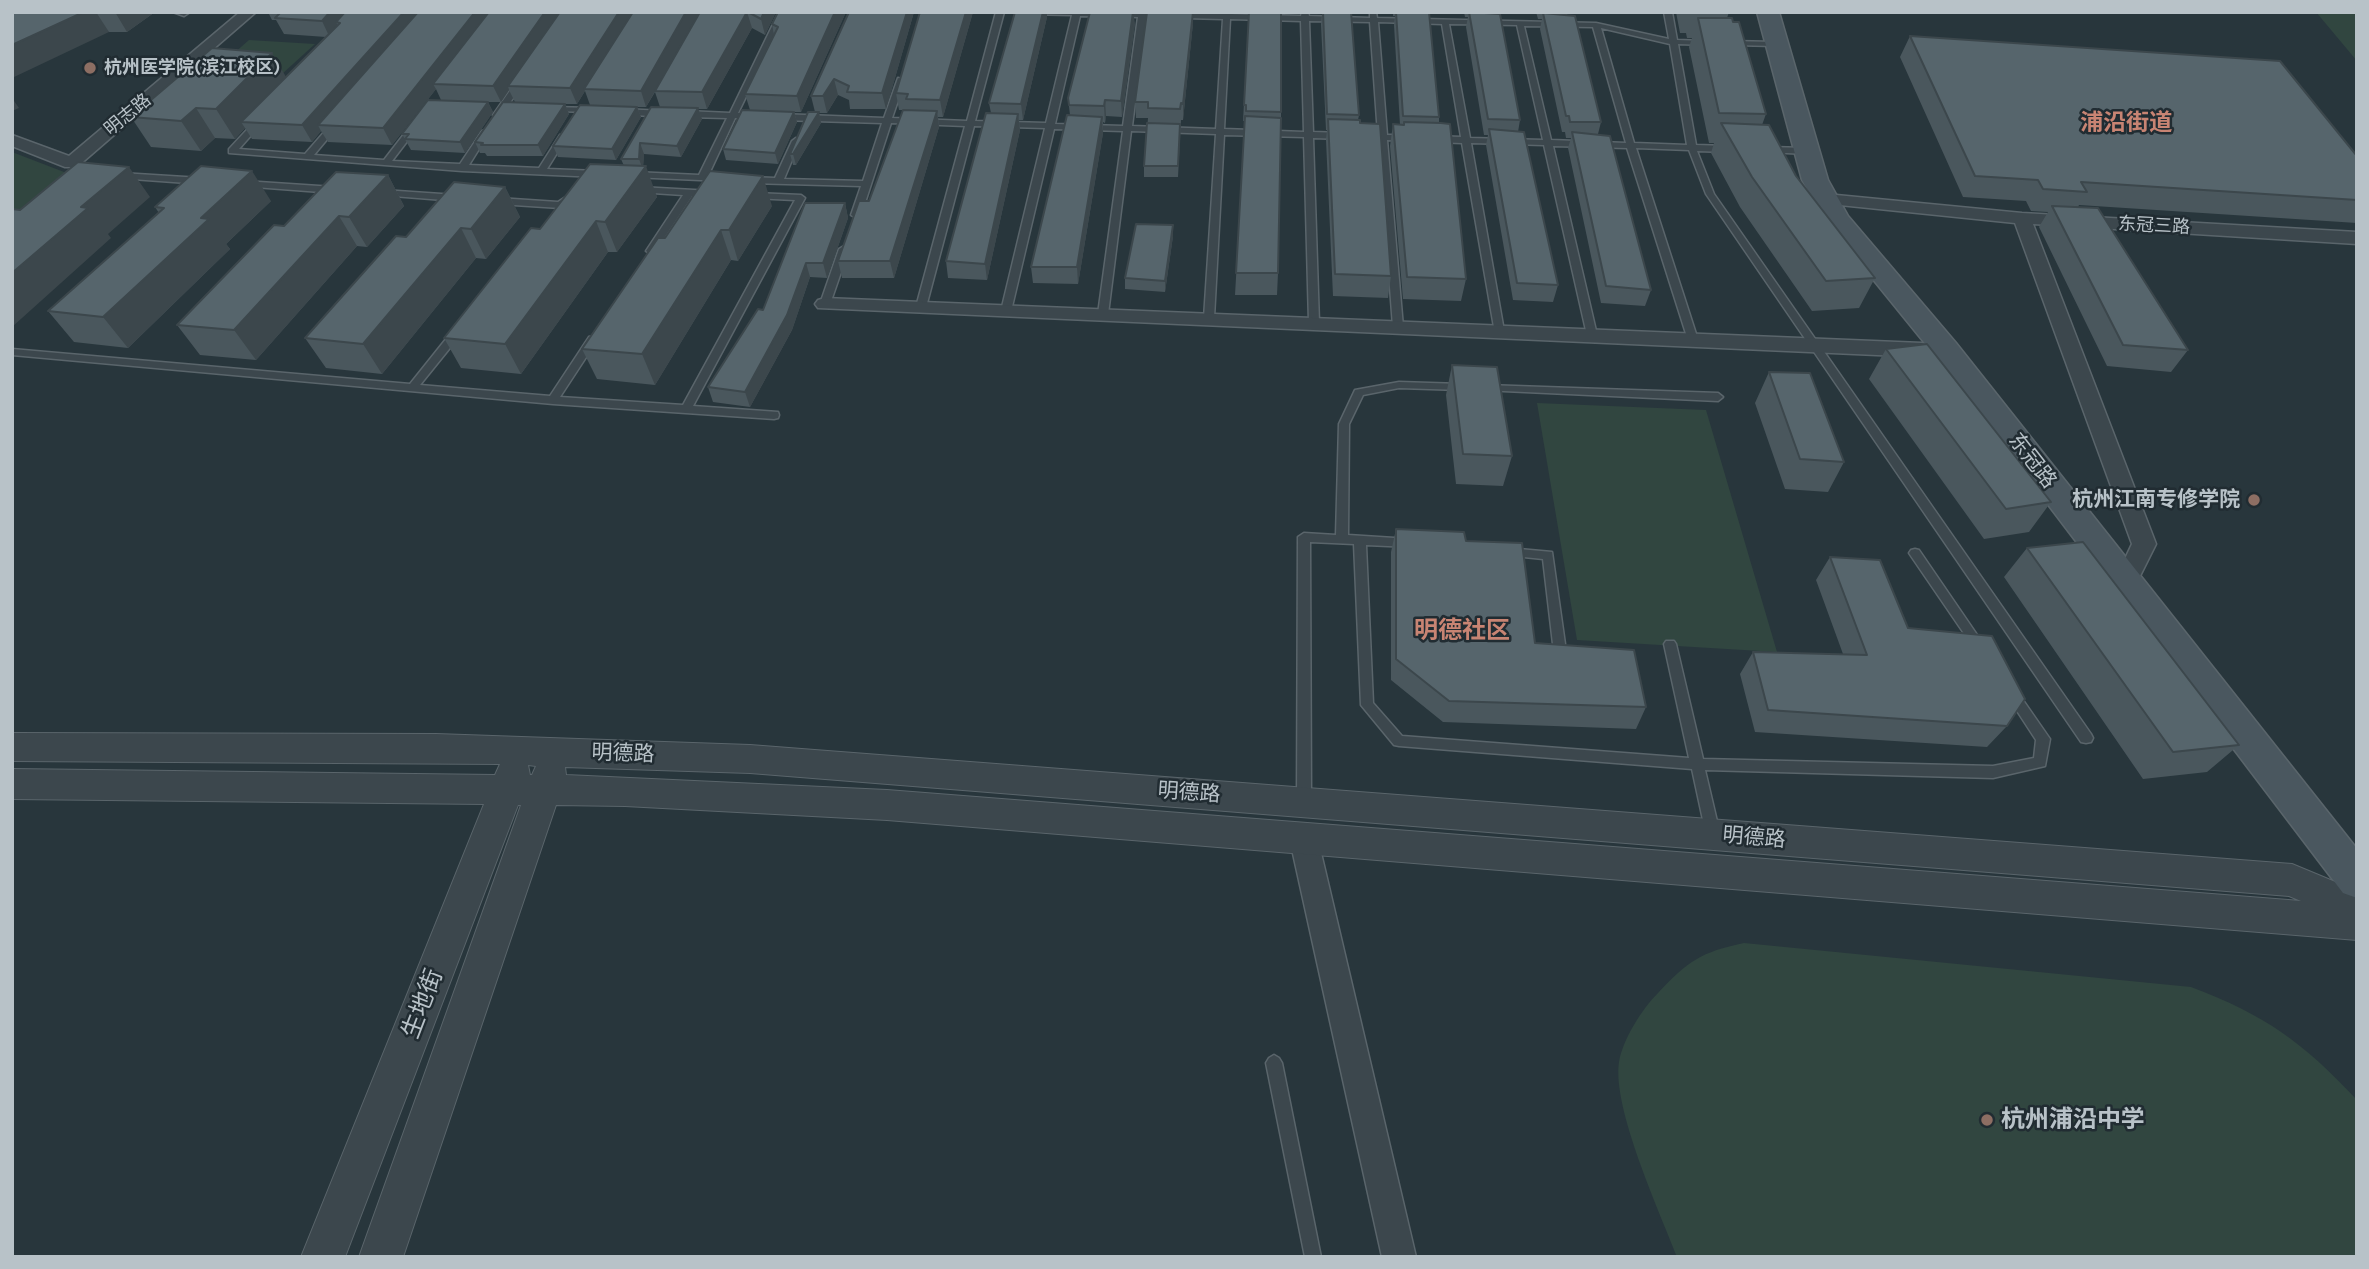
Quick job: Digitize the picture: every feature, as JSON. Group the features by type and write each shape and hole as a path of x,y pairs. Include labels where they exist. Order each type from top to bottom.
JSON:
{"main road":[{"name":"东冠路","path":"1768,12 1815,180 1837,219 1946,351 2357,880"}],"street":[{"name":"明志路","path":"12,139 76,165 249,12"},
{"name":"东冠三路","path":"1826,199 2021,218 2357,238"},
{"path":"2021,218 2144,544 2126,582"},
{"path":"825,304 1946,351"},
{"name":"明德路","path":"12,747 540,751 750,759 2292,880 2357,909"},
{"name":"生地街","path":"323,1257 507,789 540,751"},
{"name":"生地街","path":"381,1257 545,789 540,751"},
{"name":"明德路","path":"12,784 625,790 887,805 1304,841 2357,923"},
{"path":"1304,841 1399,1257"}],"lane":[{"path":"177,12 184,15 186,12"},
{"path":"702,178 783,12"},
{"path":"921,307 1000,12"},
{"path":"1026,12 1374,16 1444,21 1596,25 1672,42 1712,43"},
{"path":"1668,12 1692,148 1710,194 2085,738"},
{"path":"1006,311 1077,13"},
{"path":"1209,318 1226,14"},
{"path":"1103,314 1142,15"},
{"path":"1305,15 1314,323"},
{"path":"1374,16 1398,327"},
{"path":"1444,21 1499,331"},
{"path":"1520,23 1592,335"},
{"path":"1596,25 1631,146 1693,340"},
{"path":"1724,43 1776,44"},
{"path":"854,220 903,72"},
{"path":"462,168 524,76"},
{"path":"574,120 587,99"},
{"path":"641,126 655,102"},
{"path":"778,181 811,106"},
{"path":"489,108 514,109"},
{"path":"541,109 1411,138"},
{"path":"269,111 232,151 462,168 615,175"},
{"path":"386,163 423,115"},
{"path":"307,157 343,116"},
{"path":"541,172 567,130"},
{"path":"1424,139 1744,150"},
{"path":"1756,150 1808,151"},
{"path":"104,174 214,182"},
{"path":"627,175 727,179"},
{"path":"740,180 867,184"},
{"path":"228,183 339,190"},
{"path":"551,216 560,205 583,188"},
{"path":"623,190 717,194"},
{"path":"366,192 463,199"},
{"path":"644,262 689,193"},
{"path":"686,410 801,198 745,195"},
{"path":"491,200 560,205"},
{"path":"825,304 846,244"},
{"path":"412,388 464,323"},
{"path":"553,400 598,331"},
{"path":"12,352 553,400 774,415"},
{"path":"1342,538 1344,425 1359,392 1399,385 1718,397"},
{"path":"1304,802 1304,537 1427,545"},
{"path":"1360,539 1367,705 1399,741 1698,764 1993,772 2039,762 2043,738 2005,684"},
{"path":"1494,551 1548,555 1559,644"},
{"path":"1915,553 1990,662"},
{"path":"1670,644 1713,834"},
{"path":"1274,1063 1313,1257"}],"green space":[{"path":"2316,12 2357,12 2357,61"},
{"path":"249,40 315,44 259,95 209,75"},
{"path":"12,152 77,177 36,212 12,209"},
{"path":"1537,403 1706,410 1777,652 1577,640"},
{"name":"杭州浦沿中学","path":"1744,943 2191,987 2241,1008 2300,1046 2357,1100 2357,1257 1677,1257 1630,1132 1619,1082 1619,1062 1629,1034 1640,1016 1678,973 1706,954"}],"building":[{"path":"12,12 84,12 12,45"},
{"path":"281,12 330,12 322,21 275,18"},
{"path":"345,12 404,12 302,125 241,122 340,23 336,22"},
{"path":"418,12 475,12 383,128 318,125"},
{"path":"489,12 545,12 493,86 433,84"},
{"path":"560,12 619,12 570,88 508,86"},
{"path":"633,12 686,12 641,91 584,89"},
{"path":"700,12 747,12 702,92 655,91"},
{"path":"748,12 764,12 761,19"},
{"path":"778,12 835,12 797,96 745,94 778,27 772,24"},
{"path":"849,12 907,12 882,93 847,92 849,86 834,79 823,96 811,96"},
{"path":"920,12 966,12 940,100 906,99 908,94 896,93"},
{"path":"1015,12 1043,12 1021,104 989,103"},
{"path":"1090,12 1133,12 1121,101 1105,100 1104,106 1069,105 1068,98"},
{"path":"1147,12 1193,12 1183,104 1181,103 1180,109 1148,108 1148,102 1135,102"},
{"path":"1249,12 1281,12 1281,112 1246,111 1244,105"},
{"path":"1323,12 1351,12 1359,115 1327,114"},
{"path":"1396,12 1429,12 1439,117 1403,116"},
{"path":"1469,12 1500,14 1520,120 1488,119"},
{"path":"1543,13 1575,16 1601,122 1570,122 1569,116 1566,116"},
{"path":"1698,18 1732,18 1733,22 1739,22 1766,114 1719,113"},
{"path":"1910,36 2280,61 2357,156 2357,200 2081,182 2087,192 2043,189 2038,180 1975,176"},
{"path":"212,48 272,53 216,109 196,108 181,121 131,117"},
{"path":"428,100 488,102 460,142 405,139 409,134 402,134"},
{"path":"503,102 565,104 538,145 481,145 483,143 475,142"},
{"path":"580,105 637,107 612,149 553,146"},
{"path":"651,107 698,108 677,146 640,143 639,159 621,159"},
{"path":"742,110 794,112 775,153 723,149"},
{"path":"903,110 937,111 890,261 838,261 859,201 869,201"},
{"path":"808,112 819,112 793,154 790,154"},
{"path":"986,113 1018,114 985,264 946,261"},
{"path":"1067,115 1102,117 1077,267 1031,267"},
{"path":"1245,116 1281,118 1278,273 1236,273"},
{"path":"1328,119 1380,124 1391,276 1335,274"},
{"path":"1404,122 1450,124 1466,279 1407,277 1393,124 1404,125"},
{"path":"1147,123 1180,124 1178,166 1144,166"},
{"path":"1721,123 1769,125 1796,176 1875,278 1826,281 1752,177"},
{"path":"1489,129 1524,132 1558,285 1517,283"},
{"path":"1572,132 1610,136 1651,290 1606,286"},
{"path":"78,162 129,167 81,207 88,208 12,273 12,209 20,210"},
{"path":"590,164 646,166 605,222 596,221 505,344 444,338 531,228 540,229"},
{"path":"201,166 252,171 201,218 209,219 103,317 48,311 164,208 155,207"},
{"path":"710,171 763,176 729,230 721,230 642,354 582,349 658,238 665,238"},
{"path":"336,172 388,175 349,217 339,216 234,330 177,325 274,225 284,226"},
{"path":"454,182 505,187 471,229 461,228 363,344 305,338 396,236 406,237"},
{"path":"805,203 845,203 823,263 806,263 787,315 745,392 708,387 758,309 763,310"},
{"path":"2052,206 2098,208 2188,350 2123,345"},
{"path":"1136,224 1173,225 1165,281 1125,278"},
{"path":"1927,344 2051,502 2006,509 1886,349"},
{"path":"1452,365 1497,367 1512,456 1463,454"},
{"path":"1769,372 1810,373 1844,462 1800,459"},
{"path":"1396,529 1464,532 1466,541 1522,543 1535,643 1634,650 1646,707 1449,701 1396,659"},
{"path":"2083,542 2239,745 2173,752 2027,548"},
{"path":"1830,557 1880,560 1908,628 1992,636 2025,699 2007,726 1768,710 1753,652 1867,655"}],"place":[{"name":"杭州医学院(滨江校区)","path":"90,68"},
{"name":"杭州江南专修学院","path":"2254,500"},
{"name":"杭州浦沿中学","path":"1987,1120"}],"district":[{"name":"浦沿街道","path":"2126,123"},
{"name":"明德社区","path":"1462,631"}]}
